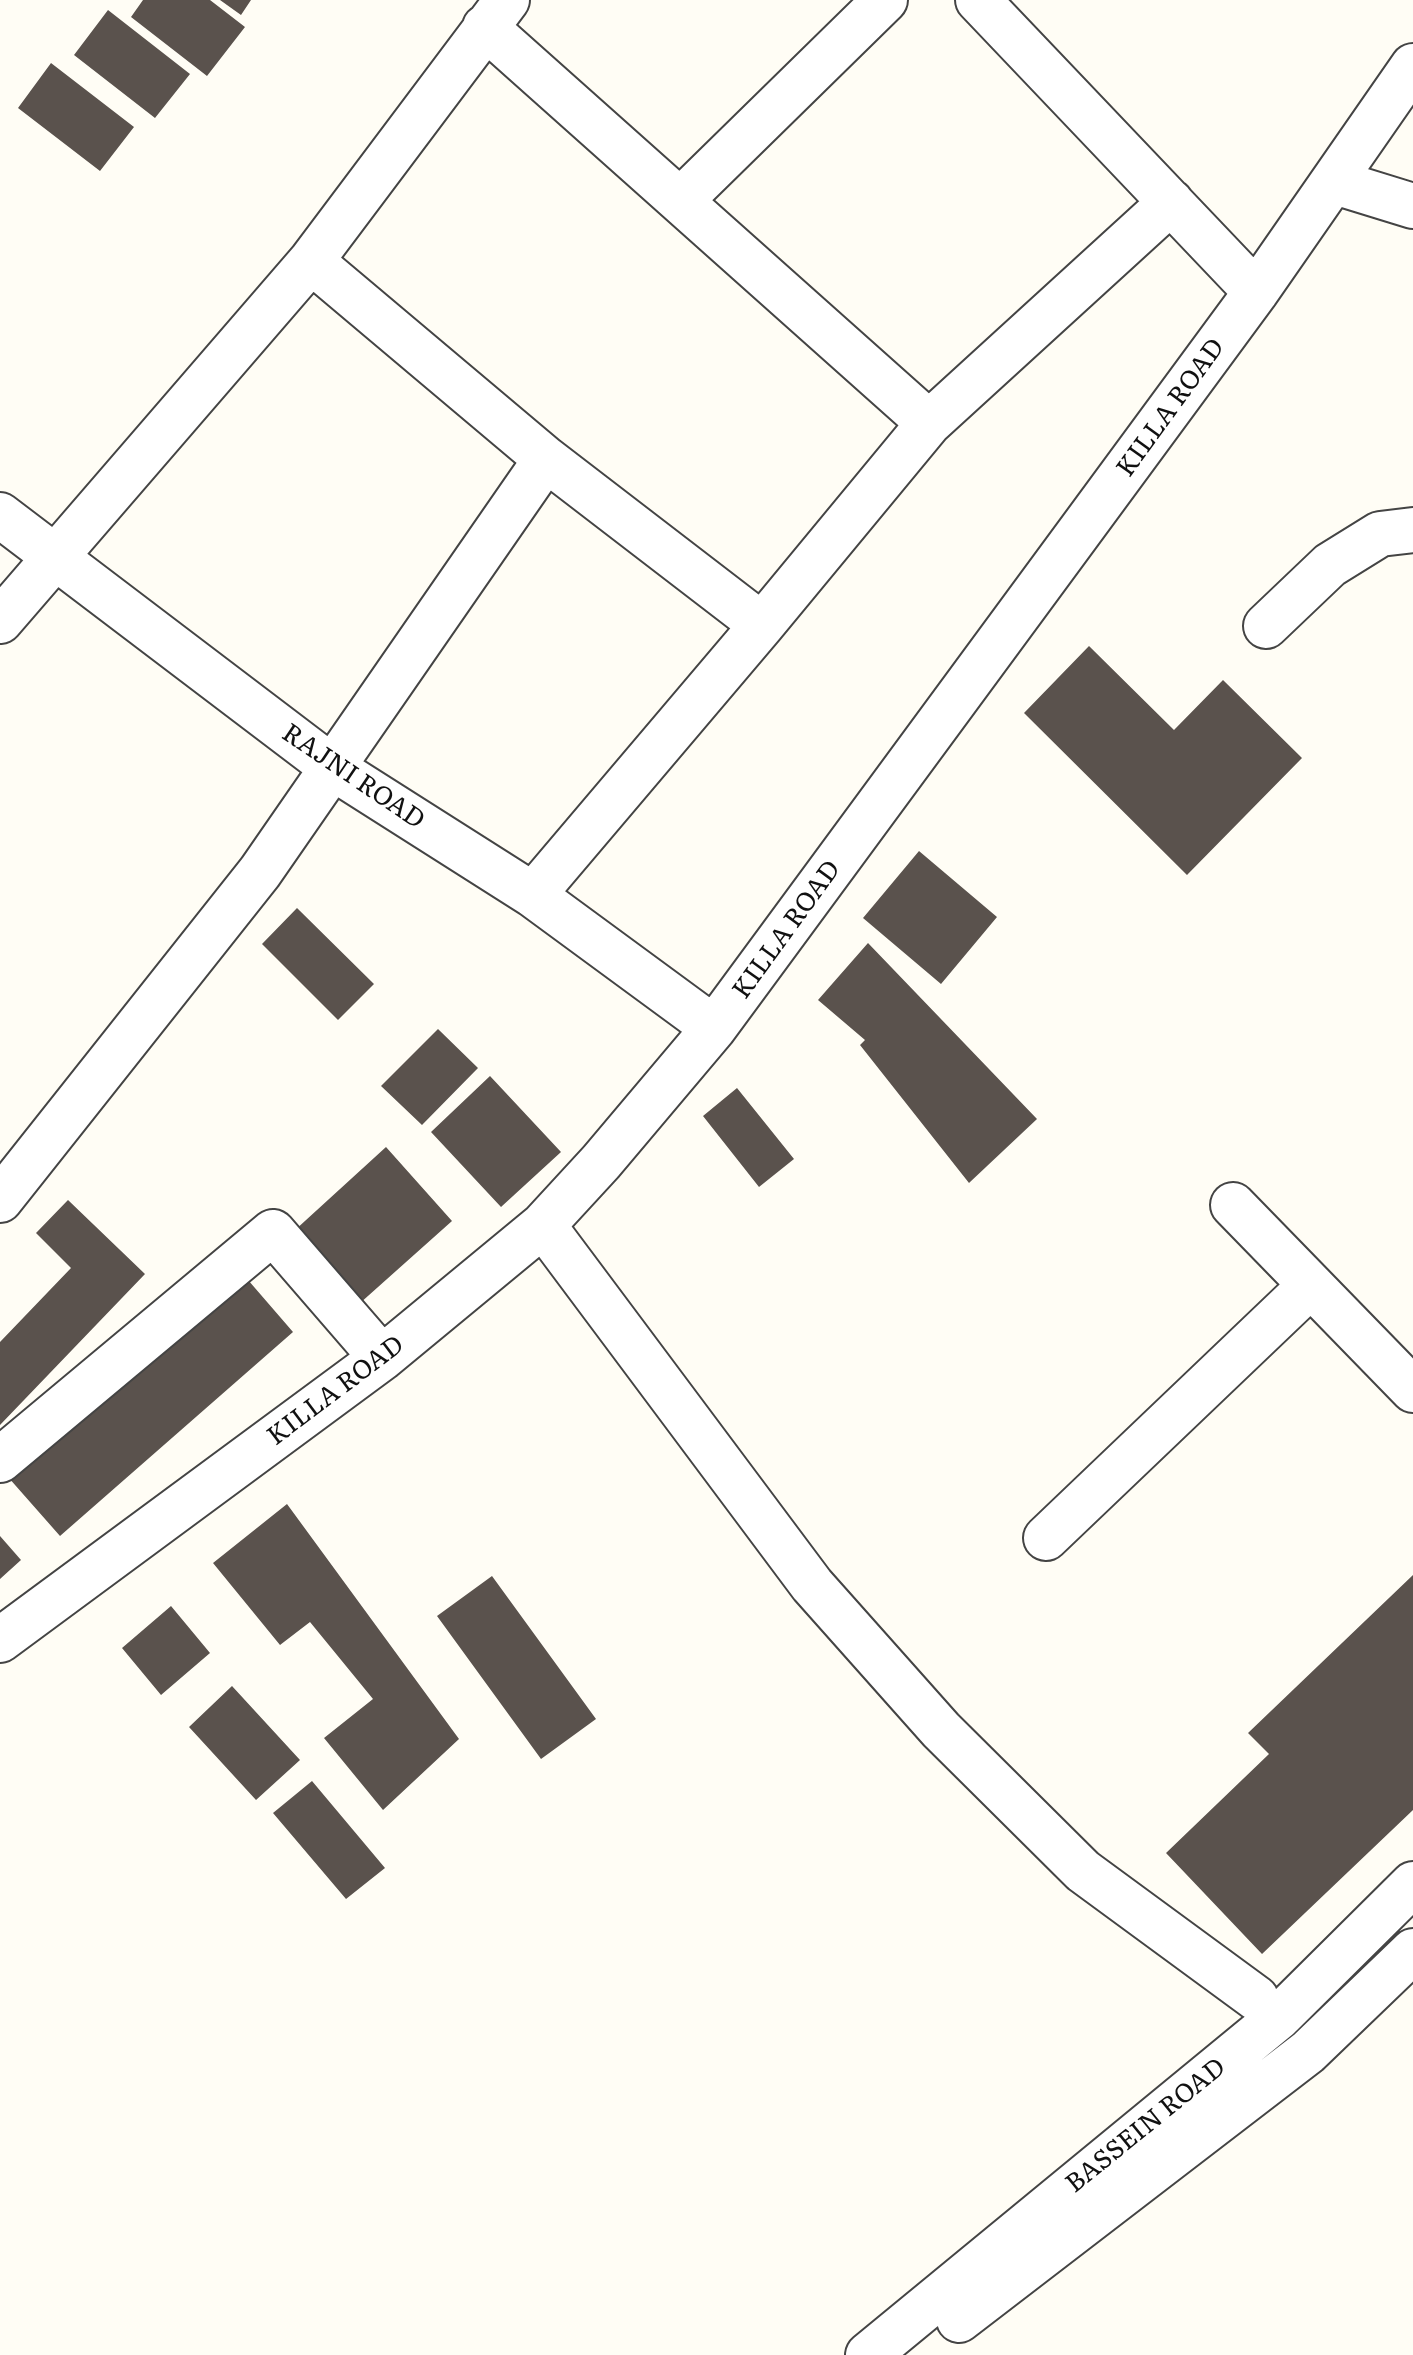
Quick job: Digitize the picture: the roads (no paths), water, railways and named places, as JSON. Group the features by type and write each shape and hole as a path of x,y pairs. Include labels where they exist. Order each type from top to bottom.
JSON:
{"street":[{"path":"680,201 885,0"},
{"path":"978,0 1256,292"},
{"path":"0,621 311,261 496,14 680,201 929,423"},
{"name":"KILLA ROAD","path":"0,1640 382,1358 543,1225 601,1162 714,1028 1256,292 1413,66"},
{"path":"1335,182 1413,206"},
{"path":"533,895 929,423 1171,202"},
{"path":"311,261 546,459 762,625"},
{"path":"0,1200 260,872 546,459"},
{"name":"RAJNI ROAD","path":"0,515 333,768 533,895 714,1028"},
{"path":"1266,626 1330,565 1380,534 1413,530"},
{"path":"1233,1205 1413,1390"},
{"path":"543,1225 812,1585 941,1730 1083,1871 1268,2008 1308,2052"},
{"path":"0,1460 273,1232 382,1358"},
{"path":"1046,1538 1310,1286"},
{"name":"BASSEIN ROAD","path":"868,2355 1413,1884"},
{"name":"BASSEIN ROAD","path":"916,2355 1013,2276 1308,2052 1413,1951"}]}
